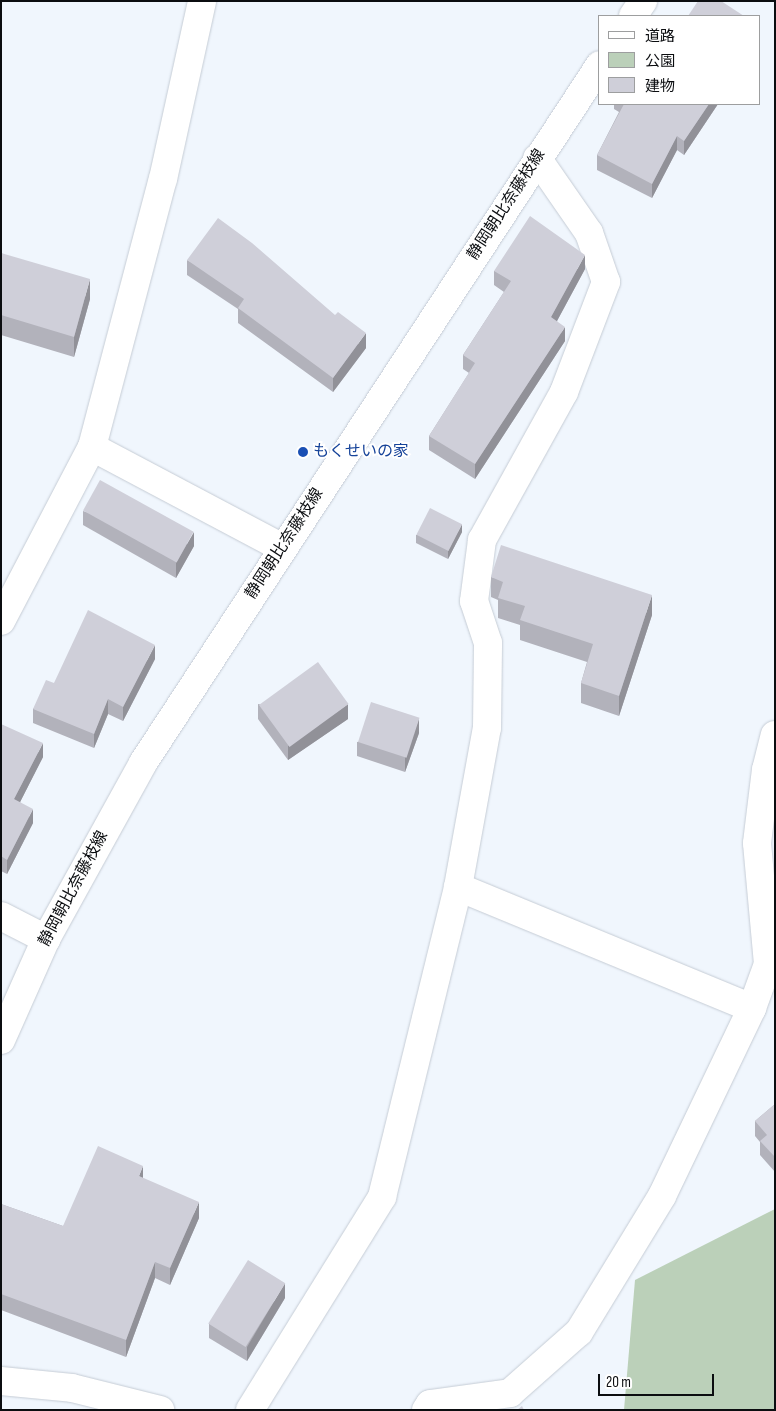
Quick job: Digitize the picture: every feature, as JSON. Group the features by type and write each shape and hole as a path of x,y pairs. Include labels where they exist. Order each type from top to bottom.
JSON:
{"street":[{"path":"1,621 92,447 163,179 202,1"},
{"path":"634,15 643,1"},
{"name":"静岡朝比奈藤枝線","path":"1,1040 46,939 142,763 537,158 598,68"},
{"path":"250,1410 382,1197 458,887 487,728 488,643 474,601 482,540 564,392 606,282 590,233 537,158"},
{"path":"92,447 283,548"},
{"path":"426,1410 430,1404 510,1393 579,1332 662,1196 752,1008 768,964 757,843 766,770 775,735"},
{"path":"458,887 752,1008"},
{"path":"1,916 46,939"},
{"path":"1,1381 72,1388 160,1410"}],"green space":[{"path":"775,1209 775,1410 624,1410 635,1280"}],"building":[{"path":"698,1 721,1 742,15 689,15"},
{"path":"623,105 708,105 684,141 677,136 652,184 597,155"},
{"path":"530,216 585,255 551,317 565,327 475,464 429,436 475,363 463,355 511,281 494,271"},
{"path":"218,218 252,243 335,315 338,312 366,333 333,378 238,308 244,299 187,260"},
{"path":"1,253 90,279 74,337 1,315"},
{"path":"100,480 194,532 177,562 83,511"},
{"path":"430,508 462,524 448,551 416,535"},
{"path":"501,545 652,595 619,696 581,683 593,644 520,620 525,606 498,598 503,582 491,577"},
{"path":"88,610 155,645 123,707 108,699 94,734 33,709 46,680 54,683"},
{"path":"318,662 349,704 290,747 259,705"},
{"path":"371,702 420,718 407,758 358,742"},
{"path":"1,724 43,743 14,799 33,809 7,860 1,856"},
{"path":"775,1104 775,1157 760,1141 767,1135 755,1121"},
{"path":"98,1146 143,1166 139,1176 199,1202 170,1268 155,1262 126,1340 1,1294 1,1204 63,1226"},
{"path":"248,1260 285,1283 246,1347 208,1324"}],"place":[{"name":"もくせいの家","path":"303,452"}]}
